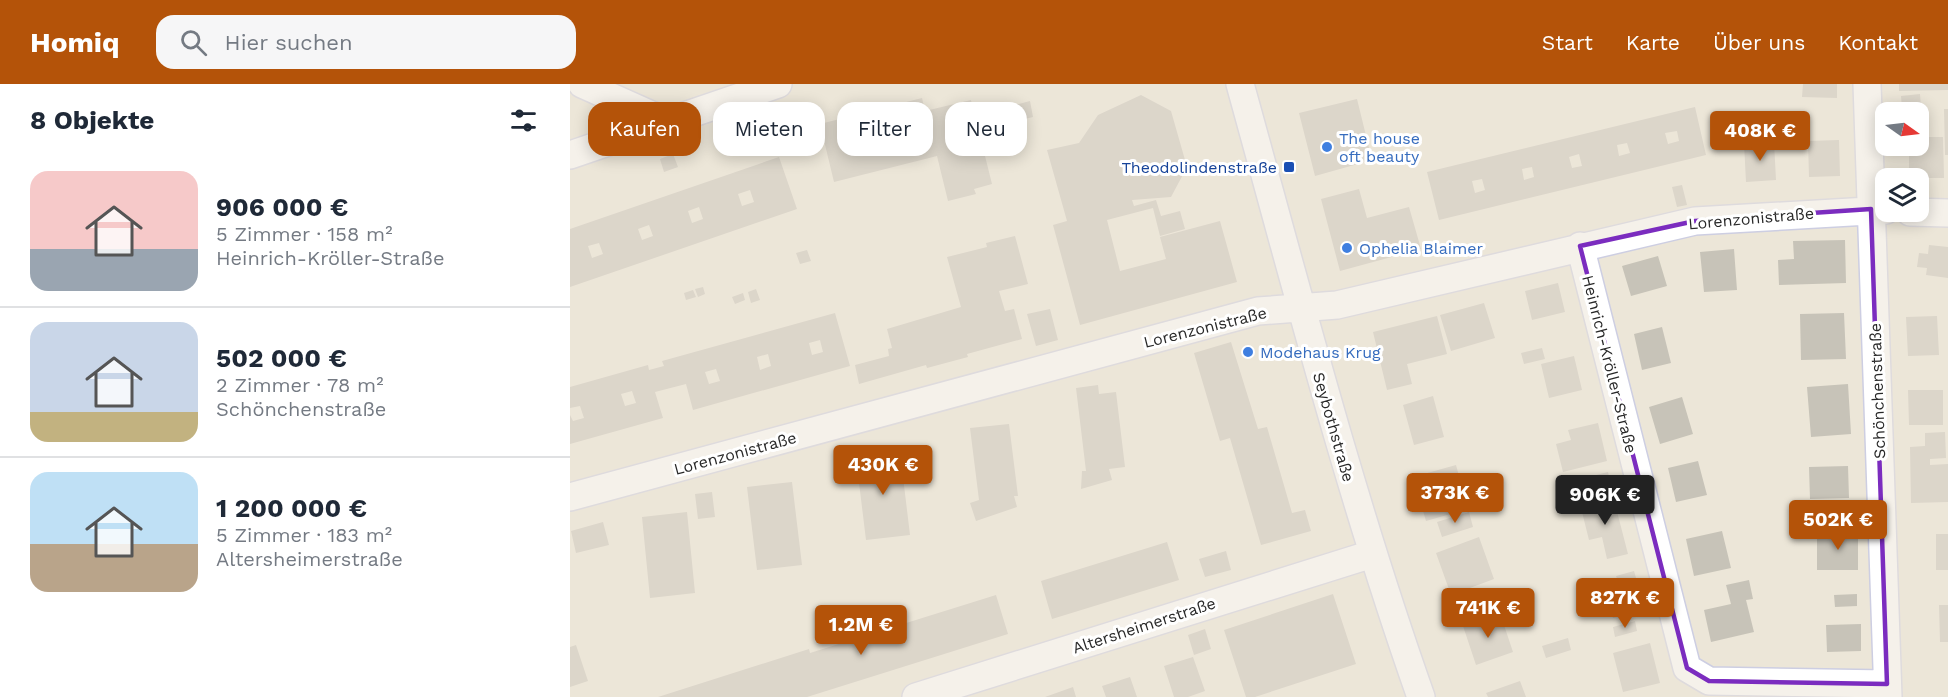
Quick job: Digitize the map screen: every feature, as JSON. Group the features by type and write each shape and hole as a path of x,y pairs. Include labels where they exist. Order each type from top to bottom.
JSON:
{"street":[{"path":"582,84 622,102"},
{"path":"701,110 778,84"},
{"name":"Seybothstraße","path":"1240,84 1300,308 1372,554 1421,697"},
{"name":"Schönchenstraße","path":"1867,84 1875,176"},
{"path":"570,155 588,149"},
{"name":"Lorenzonistraße","path":"570,497 1258,311 1336,305 1580,246 1695,221 1875,210"},
{"path":"1929,212 1948,213"},
{"name":"Schönchenstraße","path":"1878,222 1887,691"},
{"name":"Heinrich-Kröller-Straße","path":"1580,246 1687,668 1709,681 1887,691"},
{"name":"Altersheimerstraße","path":"916,697 1372,554"}],"highlighted area":[{"path":"1871,209 1887,684 1709,681 1687,668 1580,246 1695,221"}],"building":[{"path":"1803,84 1837,84 1837,98 1802,97"},
{"path":"1899,84 1948,84 1948,90 1899,91"},
{"path":"1920,94 1921,102 1901,102 1901,96"},
{"path":"1141,95 1171,111 1187,167 1171,197 1132,200 1134,206 1156,200 1161,216 1180,211 1185,229 1160,236 1153,208 1107,220 1120,271 1166,259 1160,237 1220,221 1237,282 1080,325 1053,225 1067,221 1047,150 1079,143 1098,115"},
{"path":"922,98 923,102 906,102"},
{"path":"1357,99 1372,160 1315,176 1299,113"},
{"path":"1030,101 1033,117 1027,118 1027,102"},
{"path":"945,106 945,156 985,156 992,184 974,189 976,194 948,201 937,156 834,182 825,145 825,123 837,120 837,156 933,156 933,109"},
{"path":"1695,107 1706,155 1439,220 1427,172","holes":["1677,131 1679,141 1668,144 1665,133","1627,143 1630,153 1619,156 1617,145","1579,154 1582,166 1572,168 1569,157","1532,167 1534,177 1524,180 1522,169","1482,179 1485,190 1475,193 1472,181"]},
{"path":"1944,109 1948,109 1948,155 1945,155"},
{"path":"1929,137 1943,137 1944,178 1929,178 1929,168 1909,168 1909,156 1929,156"},
{"path":"1839,140 1840,176 1809,177 1808,141"},
{"path":"1774,142 1776,180 1746,182 1744,143"},
{"path":"674,156 678,167 664,172 660,159"},
{"path":"779,157 797,209 570,287 570,229","holes":["750,190 754,202 742,206 738,194","699,207 703,219 692,223 688,211","649,225 653,236 642,240 638,229","599,243 603,254 592,258 588,246"]},
{"path":"1682,185 1687,205 1677,207 1672,187"},
{"path":"1359,189 1367,218 1409,207 1421,249 1340,271 1321,199"},
{"path":"1015,236 1028,284 999,291 1005,311 1014,309 1022,339 967,354 968,357 927,368 926,365 859,384 855,365 889,356 888,349 892,348 887,329 961,307 947,257 987,247 986,243"},
{"path":"1845,240 1846,283 1779,285 1778,260 1794,259 1793,241"},
{"path":"1929,245 1948,247 1948,278 1926,275 1927,268 1917,267 1919,253 1928,254"},
{"path":"1734,249 1737,290 1704,292 1700,252"},
{"path":"807,250 811,261 800,264 796,253"},
{"path":"1658,256 1667,286 1631,296 1622,266"},
{"path":"1558,283 1565,312 1532,320 1525,291"},
{"path":"703,287 705,294 698,297 695,289"},
{"path":"756,289 760,300 751,303 748,292"},
{"path":"693,290 696,297 686,300 684,293"},
{"path":"743,293 745,300 735,304 732,297"},
{"path":"1484,303 1495,338 1451,351 1440,315"},
{"path":"1050,309 1058,340 1036,346 1027,314"},
{"path":"835,313 850,366 693,410 686,384 655,392 663,418 570,444 570,415 573,421 584,418 580,406 570,408 570,387 648,365 649,370 664,366 662,361","holes":["820,340 823,352 812,355 809,343","768,354 771,366 760,370 757,357","716,369 720,381 709,384 705,372","632,391 636,403 625,406 621,394"]},
{"path":"1844,313 1846,359 1801,360 1800,314"},
{"path":"1437,316 1447,354 1407,364 1412,384 1387,390 1373,332"},
{"path":"1937,316 1939,355 1908,356 1906,317"},
{"path":"1662,327 1671,363 1642,370 1634,334"},
{"path":"1231,342 1258,429 1267,427 1292,513 1305,510 1311,531 1261,545 1230,438 1220,441 1194,353"},
{"path":"1542,348 1545,359 1524,364 1521,353"},
{"path":"1574,356 1582,390 1549,398 1541,364"},
{"path":"1848,384 1851,434 1811,437 1807,387"},
{"path":"1098,385 1099,394 1116,392 1125,467 1109,469 1112,480 1081,489 1082,471 1086,471 1076,388"},
{"path":"1908,390 1943,390 1943,425 1909,425"},
{"path":"1433,396 1444,437 1414,445 1403,405"},
{"path":"1682,397 1693,434 1660,444 1649,407"},
{"path":"1598,423 1607,461 1563,472 1556,444 1571,440 1568,430"},
{"path":"1009,424 1018,496 1014,496 1017,507 976,521 970,503 979,500 970,428"},
{"path":"1945,432 1946,458 1930,459 1930,465 1948,464 1948,502 1911,503 1910,447 1925,446 1925,433"},
{"path":"900,452 910,535 866,540 856,458"},
{"path":"1698,461 1707,495 1676,502 1668,468"},
{"path":"1456,465 1468,509 1426,521 1413,477"},
{"path":"1848,466 1849,498 1810,499 1809,467"},
{"path":"1608,472 1610,481 1582,488 1580,479"},
{"path":"792,482 802,565 757,570 747,487"},
{"path":"712,492 715,517 698,519 695,494"},
{"path":"1613,496 1628,554 1607,559 1602,537 1589,540 1580,504"},
{"path":"687,512 695,593 650,598 642,517"},
{"path":"1469,512 1473,527 1442,537 1437,522"},
{"path":"603,522 609,545 576,553 571,531"},
{"path":"1722,531 1731,568 1694,576 1686,539"},
{"path":"1817,532 1858,532 1858,570 1817,570"},
{"path":"1936,534 1948,534 1948,570 1936,570"},
{"path":"1479,537 1494,579 1451,595 1436,553"},
{"path":"1167,542 1179,580 1052,619 1041,581"},
{"path":"1226,551 1231,570 1205,577 1199,559"},
{"path":"1634,571 1645,609 1613,618 1604,585 1618,581 1616,576"},
{"path":"1749,580 1753,599 1746,600 1754,632 1711,642 1704,610 1731,604 1726,585"},
{"path":"1333,594 1356,664 1255,697 1246,697 1224,630"},
{"path":"1857,594 1857,606 1835,607 1834,595"},
{"path":"996,595 1008,634 807,697 658,697 809,649 810,653"},
{"path":"1939,605 1948,605 1948,642 1940,642"},
{"path":"1500,613 1513,652 1476,665 1463,626"},
{"path":"1635,621 1637,631 1615,637 1613,627"},
{"path":"1861,624 1861,651 1827,652 1826,625"},
{"path":"1205,629 1211,649 1194,655 1188,635"},
{"path":"1568,638 1571,650 1546,658 1542,646"},
{"path":"1650,643 1660,683 1623,692 1613,653"},
{"path":"576,645 588,681 570,687 570,647"},
{"path":"1193,657 1205,691 1188,697 1174,697 1164,666"},
{"path":"1130,677 1137,697 1106,697 1102,686"},
{"path":"1520,681 1526,697 1488,697 1486,693"},
{"path":"1073,687 1076,697 1045,697"}],"place":[{"name":"The house oft beauty","path":"1327,147"},
{"name":"Theodolindenstraße","path":"1289,167"},
{"name":"Ophelia Blaimer","path":"1347,248"},
{"name":"Modehaus Krug","path":"1248,352"}]}
